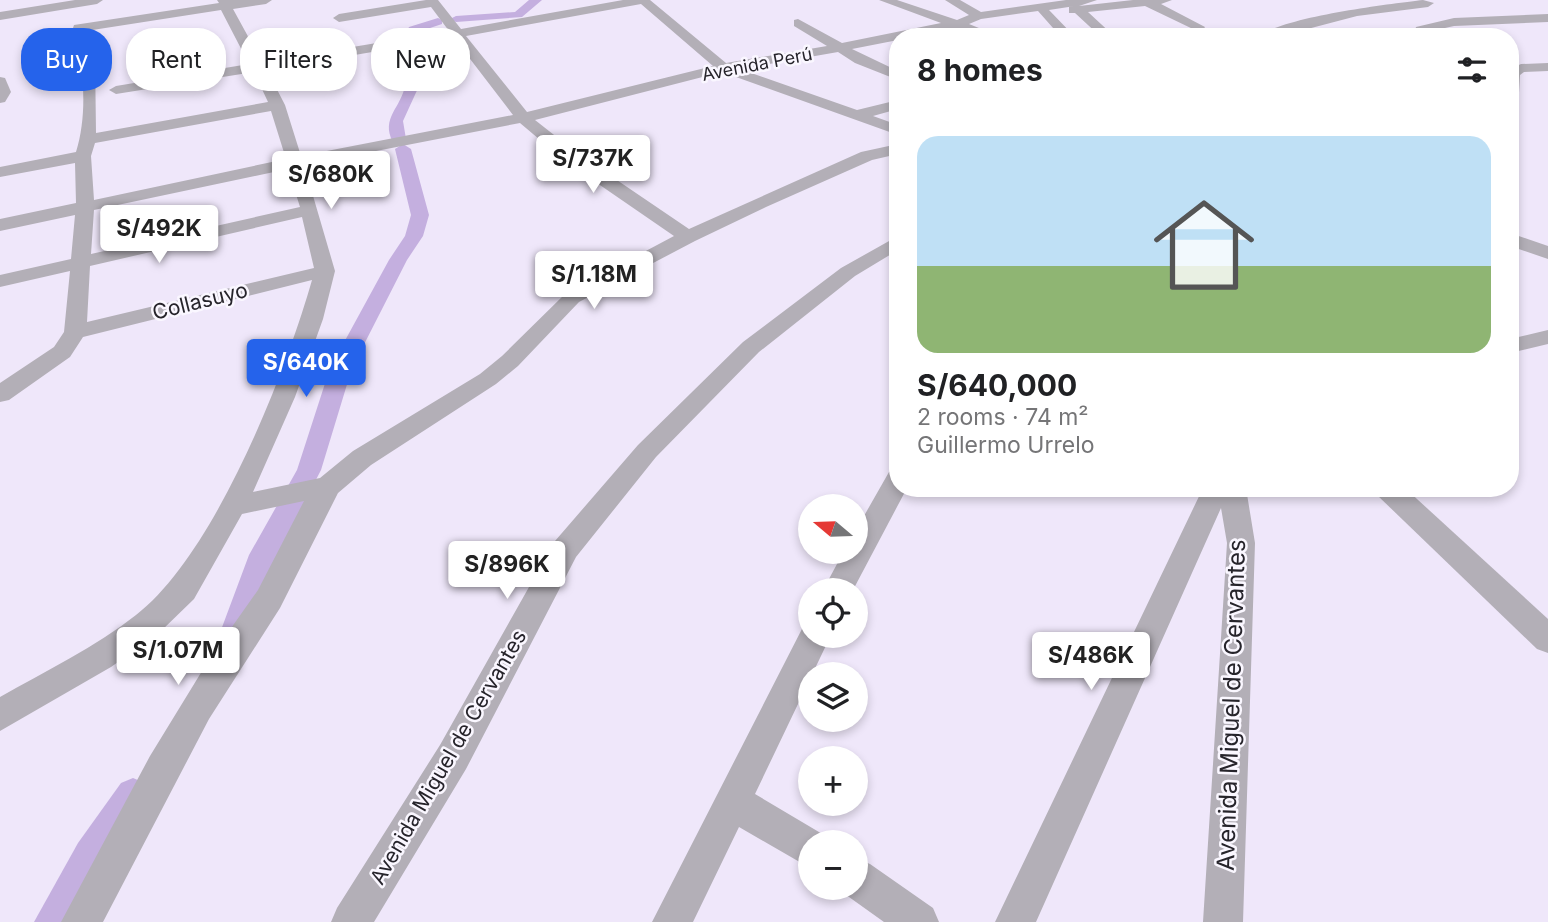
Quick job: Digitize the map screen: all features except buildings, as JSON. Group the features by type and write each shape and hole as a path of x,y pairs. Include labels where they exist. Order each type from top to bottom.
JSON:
{"street":[{"path":"0,16 97,0"},
{"path":"0,394 62,352 75,331 85,207 90,93 88,56 79,28 225,3 266,0"},
{"path":"470,31 643,0 723,68 889,127"},
{"path":"885,0 972,28"},
{"path":"951,0 979,16"},
{"path":"1032,0 1061,28"},
{"name":"Avenida Perú","path":"936,28 979,16 1082,3 1166,0"},
{"path":"349,28 433,1 455,28"},
{"path":"1149,2 1199,27"},
{"path":"225,3 240,37"},
{"path":"1082,3 1102,28"},
{"path":"1294,28 1357,12 1428,3"},
{"path":"1430,28 1454,22 1548,18"},
{"path":"798,23 839,48 889,72"},
{"name":"Avenida Perú","path":"0,225 296,162 523,118 723,68 889,38"},
{"path":"470,48 523,118 571,157 688,237"},
{"path":"1519,69 1548,67"},
{"path":"116,90 240,69"},
{"path":"0,81 4,92 0,99"},
{"path":"0,715 100,657 148,624 183,590 241,505 312,319 325,271 296,162 270,91"},
{"path":"0,172 86,148 277,105"},
{"path":"858,115 889,106"},
{"path":"81,922 163,768 216,676 268,599 296,548 310,510 322,488 362,458 488,379 510,361 572,298 688,237 867,156 889,151"},
{"path":"0,281 310,210"},
{"path":"1519,242 1548,253"},
{"name":"Avenida Miguel de Cervantes","path":"351,922 453,757 565,549 647,451 751,347 848,272 889,247"},
{"name":"Collasuyo","path":"75,331 325,271"},
{"path":"1519,344 1548,337"},
{"path":"241,505 322,488"},
{"path":"844,578 889,496"},
{"path":"1016,922 1213,497"},
{"name":"Avenida Miguel de Cervantes","path":"1223,922 1241,543 1233,497"},
{"path":"1397,497 1548,639"},
{"path":"672,922 809,648"},
{"path":"733,802 798,842"},
{"path":"868,886 919,922"}],"waterway":[{"path":"456,19 518,15 536,0"},
{"path":"419,28 438,22"},
{"path":"398,139 396,121 411,91"},
{"path":"233,638 263,555 309,470 341,368 398,260 414,236 420,215 403,149"},
{"path":"53,922 91,856 133,795"}]}
